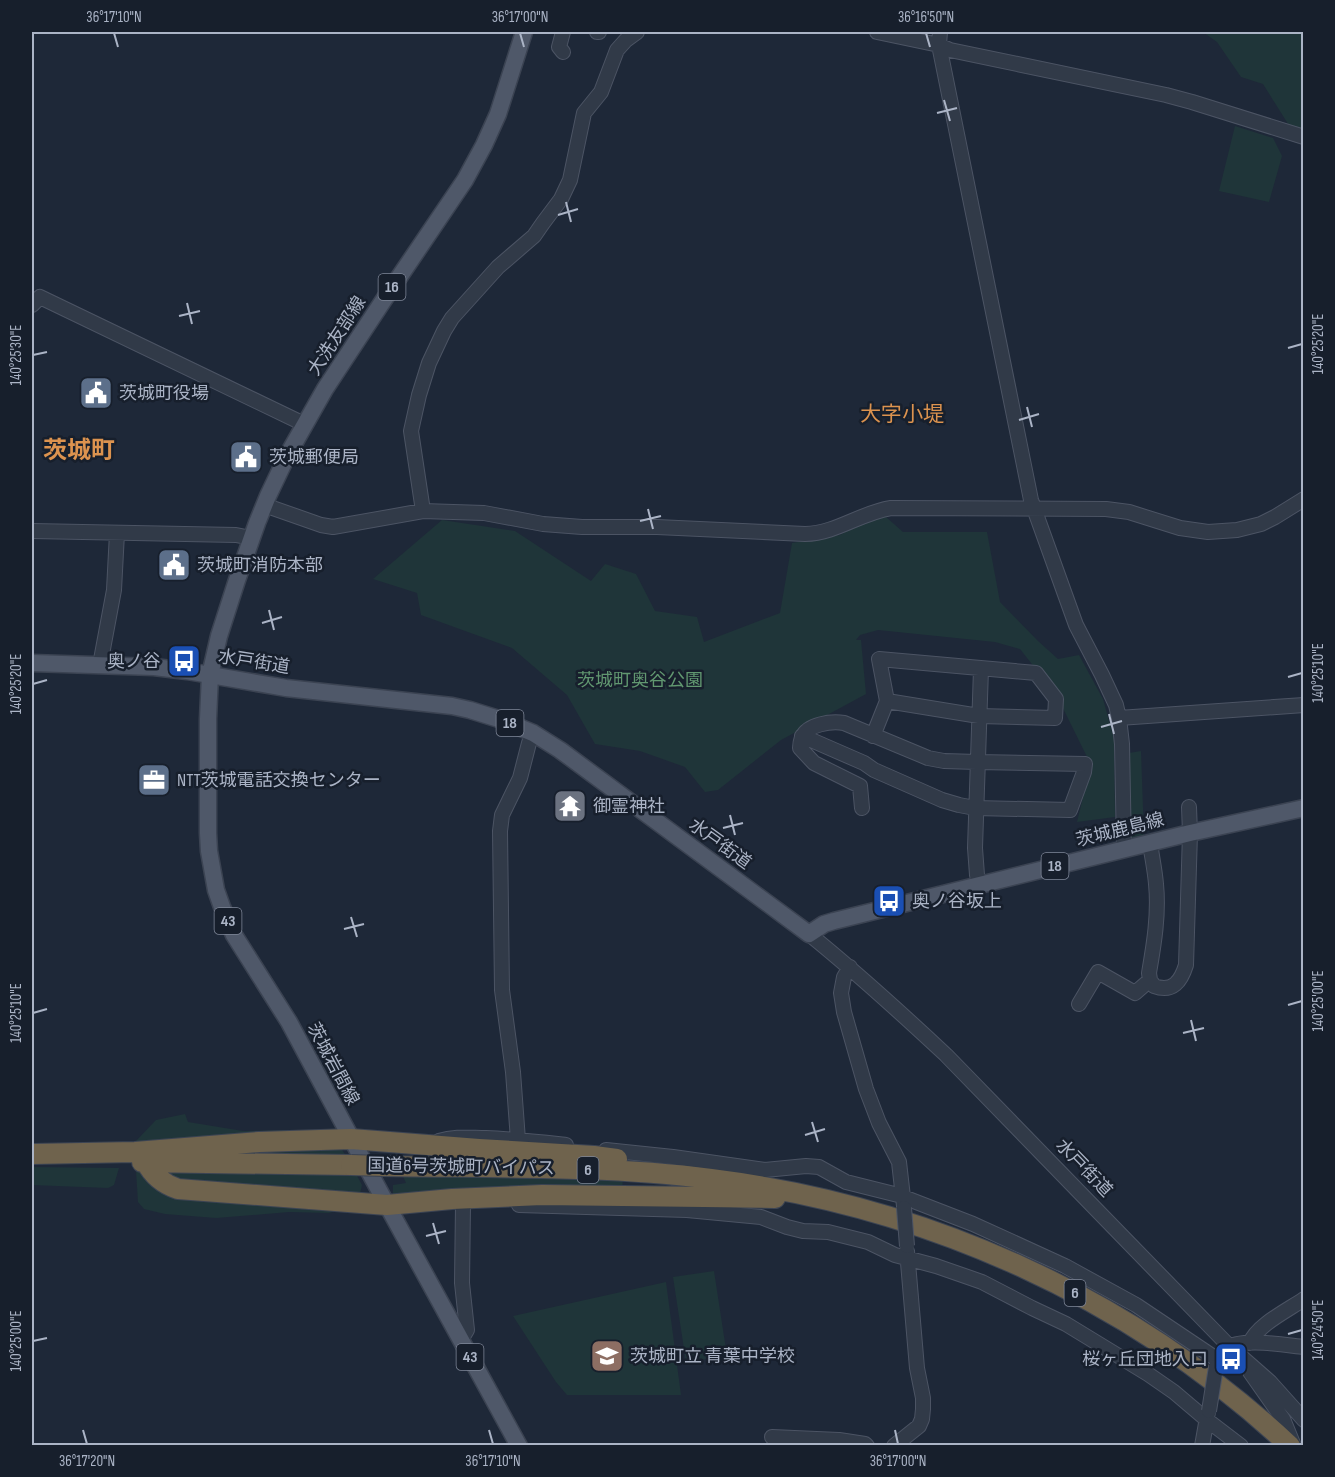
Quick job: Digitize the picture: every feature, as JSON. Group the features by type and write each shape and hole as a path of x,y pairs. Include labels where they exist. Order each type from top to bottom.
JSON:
{"highway":[{"path":"32,1154 138,1159 259,1142 351,1138 594,1156 771,1180 792,1192"},
{"path":"138,1159 160,1180 178,1189 387,1205 458,1202 500,1196 553,1195 828,1200"},
{"name":"国道6号茨城町バイパス","path":"32,1161 138,1159 635,1172 712,1179 792,1192 851,1205 936,1231 1019,1265 1070,1290 1113,1314 1177,1355 1291,1440"}],"main road":[{"name":"大洗友部線","path":"210,675 214,655 251,538 287,456 325,389 476,161 498,114 524,32"},
{"name":"水戸街道","path":"32,663 154,667 286,688 452,706 487,714 533,734 592,773 809,934"},
{"name":"茨城岩間線","path":"210,675 207,719 207,815 209,851 216,890 222,907 234,935 289,1022 519,1446"},
{"name":"茨城鹿島線","path":"809,934 834,921 1190,833 1304,808"}],"street":[{"path":"563,32 559,47 563,52"},
{"path":"423,511 411,431 429,363 452,318 498,267 534,236 561,199 570,180 584,113 601,92 617,50 637,32"},
{"path":"877,32 939,38 950,50 1166,95 1304,137"},
{"path":"939,38 1034,510 1076,625 1105,681 1119,718 1122,744 1124,849"},
{"path":"32,304 40,297 304,424"},
{"path":"264,505 333,527 423,511 484,513 543,524 582,527 657,527 805,534 830,531 869,513 891,508 1106,509 1129,512 1180,528 1208,532 1237,530 1261,524 1304,499"},
{"path":"32,531 236,535 251,538"},
{"path":"100,665 114,590 117,533"},
{"path":"873,736 887,700 879,659 1036,673 1056,699 1055,718 979,716 887,700"},
{"path":"980,885 975,848 975,808 981,669"},
{"path":"1119,718 1304,705"},
{"path":"802,736 942,800 959,806 975,808 1070,810 1085,764 944,761 928,758 844,723 832,722 809,728 802,736 800,747 814,763 860,786 862,808"},
{"path":"518,1140 513,1072 502,990 500,831 502,815 520,778 533,734"},
{"path":"1150,843 1156,885 1156,910 1149,973 1150,980 1155,986 1165,988 1177,983 1186,965 1189,807"},
{"name":"水戸街道","path":"809,934 908,1018 1233,1349 1270,1382 1304,1420"},
{"path":"849,967 844,977 841,993 844,1012 866,1089 879,1123 899,1162 917,1368 923,1398 922,1419 919,1426 894,1446"},
{"path":"1079,1004 1098,972 1135,993 1150,980"},
{"path":"429,1145 454,1137 518,1140 673,1157 765,1170 819,1167 846,1182 898,1195 904,1203 973,1224 1065,1266 1136,1305 1217,1363"},
{"path":"461,1340 467,1330 458,1202 687,1210 761,1217 803,1231 828,1232 868,1242 895,1255 907,1252 936,1266 982,1281 1066,1324 1148,1374 1208,1415 1241,1446"},
{"path":"1250,1343 1263,1327 1304,1299"},
{"path":"1202,1446 1220,1354 1250,1343 1304,1347"},
{"name":"水戸街道","path":"1233,1349 1277,1410 1291,1440"},
{"path":"772,1437 839,1440 867,1446"}],"green space":[{"path":"1203,32 1303,32 1303,131 1290,127 1263,84 1241,77 1217,42"},
{"path":"1235,126 1273,138 1282,156 1269,202 1219,191"},
{"name":"茨城町奥谷公園","path":"886,517 903,532 987,532 1000,602 1058,659 1079,655 1103,699 1114,739 1115,817 1077,822 1091,765 1057,696 1020,649 995,642 878,630 860,635 856,640 861,640 866,694 781,740 718,790 705,792 685,767 640,751 595,744 567,695 512,648 421,615 417,593 373,579 442,520 515,531 591,581 605,564 636,574 655,611 697,617 704,642 780,613 792,543 840,535 862,521"},
{"path":"1141,751 1144,837 1131,840 1129,753"},
{"path":"185,1114 188,1122 243,1131 295,1130 293,1133 135,1142 156,1120"},
{"path":"337,1142 348,1159 158,1153"},
{"path":"32,1167 119,1168 114,1185 108,1188 32,1185"},
{"path":"153,1167 354,1170 362,1185 359,1198 175,1184"},
{"path":"136,1171 149,1177 347,1208 329,1213 289,1212 216,1218 165,1214 144,1209 138,1202"},
{"path":"401,1172 623,1178 622,1191 403,1197 393,1194 393,1185 406,1183"},
{"path":"714,1271 727,1356 686,1362 673,1277"},
{"path":"666,1282 681,1395 567,1395 513,1316"}],"place":[{"name":"茨城町役場","path":"96,393"},
{"name":"茨城郵便局","path":"246,457"},
{"name":"茨城町消防本部","path":"174,565"},
{"name":"奥ノ谷","path":"184,661"},
{"name":"NTT茨城電話交換センター","path":"154,780"},
{"name":"御霊神社","path":"570,806"},
{"name":"奥ノ谷坂上","path":"889,901"},
{"name":"茨城町立 青葉中学校","path":"607,1356"},
{"name":"桜ヶ丘団地入口","path":"1231,1359"}],"district":[{"name":"大字小堤","path":"902,414"},
{"name":"茨城町","path":"79,450"}]}
